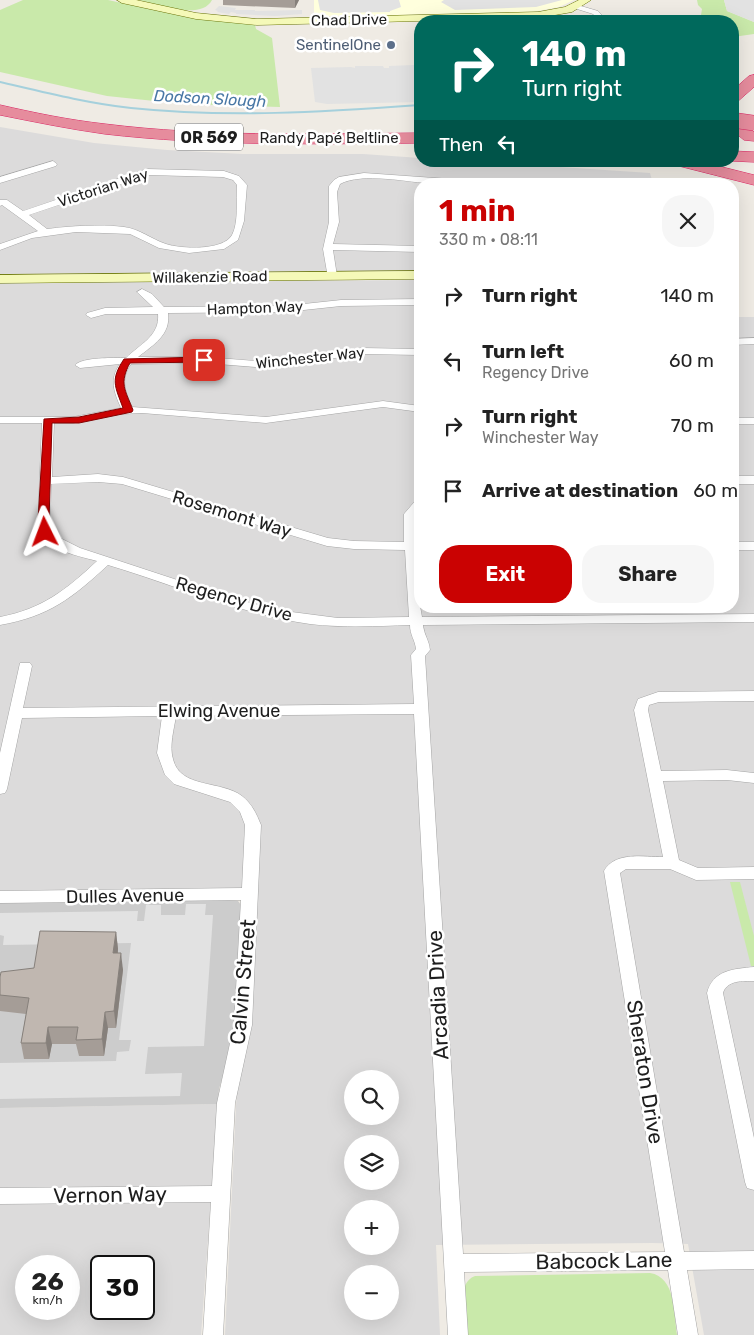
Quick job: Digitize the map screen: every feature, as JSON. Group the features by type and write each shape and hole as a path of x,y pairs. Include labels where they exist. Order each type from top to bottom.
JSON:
{"highway":[{"path":"739,80 754,71"},
{"path":"739,93 754,79"},
{"path":"754,94 754,101"},
{"path":"0,104 70,117 167,126 205,127 371,123"},
{"name":"Randy Papé Beltline","path":"0,104 68,119 161,130 242,133 414,132"},
{"name":"Randy Papé Beltline","path":"0,110 93,128 150,134 230,138 414,138"},
{"path":"93,128 145,139 236,146 414,146"},
{"path":"739,156 754,157"},
{"path":"701,167 754,180"}],"street":[{"name":"Chad Drive","path":"122,0 196,16 257,22 414,18"},
{"path":"576,6 586,0"},
{"name":"Chad Drive","path":"536,15 548,14 576,6"},
{"path":"576,6 594,11 600,15"},
{"path":"0,180 53,164"},
{"name":"Victorian Way","path":"0,247 44,232 58,230 124,230 144,235 170,249 215,248 230,243 237,236 242,183 236,178 224,174 147,172 22,214"},
{"path":"332,276 328,247 334,221 331,201 332,190 339,177 369,176 414,179"},
{"path":"1,202 22,214 44,232"},
{"path":"328,247 414,249"},
{"name":"Willakenzie Road","path":"0,279 414,275"},
{"path":"128,410 118,383 120,374 127,361 163,330 164,320 159,308 148,304 142,297 144,278"},
{"name":"Hampton Way","path":"91,316 102,311 159,308 285,309 346,303 414,302"},
{"path":"739,342 754,341"},
{"name":"Winchester Way","path":"80,365 101,361 211,360 260,365 362,352 414,352"},
{"path":"0,420 79,420 128,410 154,410 259,420 286,419 383,404 414,408"},
{"name":"Regency Drive","path":"48,421 44,521 47,534 60,544 263,611 284,616 338,622 417,628 681,613"},
{"path":"739,421 754,421"},
{"name":"Rosemont Way","path":"45,481 91,478 123,481 327,542 354,545 414,546"},
{"path":"739,480 754,480"},
{"name":"Arcadia Drive","path":"414,509 409,518 414,541"},
{"path":"739,546 754,546"},
{"path":"0,621 26,616 57,603 106,560"},
{"name":"Arcadia Drive","path":"417,613 417,628 411,640 412,650 418,655 458,1335"},
{"name":"Regency Drive","path":"708,613 754,618"},
{"path":"0,789 25,666"},
{"path":"754,696 658,697 643,702 641,710 672,863 696,874 754,873"},
{"name":"Elwing Avenue","path":"16,713 421,710"},
{"name":"Calvin Street","path":"170,712 164,756 170,772 190,785 232,795 241,801 251,816 253,825 243,1024 229,1081 226,1104 213,1335"},
{"path":"655,776 716,775 754,778"},
{"name":"Sheraton Drive","path":"672,863 623,863 612,872 688,1335"},
{"name":"Dulles Avenue","path":"0,897 250,894"},
{"path":"754,974 736,975 724,979 717,985 715,993 754,1182"},
{"name":"Vernon Way","path":"0,1196 221,1194"},
{"name":"Babcock Lane","path":"454,1263 754,1260"}],"shaded area":[{"path":"314,0 574,0 559,7 533,12 314,17"},
{"path":"318,0 399,0 401,7 390,12 334,13 320,10"},
{"path":"444,0 562,0 536,7 455,10 441,2"},
{"path":"724,0 754,0 754,22 739,15 727,11"},
{"path":"219,6 236,8 235,10 255,11 302,10 302,14 275,16 236,14 231,12 229,14 217,12 215,10"},
{"path":"414,65 414,102 327,104 315,102 311,68 383,66 384,68 389,68 389,66"},
{"path":"0,127 94,143 167,150 243,154 363,154 414,158 414,167 560,167 650,173 651,178 414,178 414,271 0,274"},
{"path":"414,280 414,613 739,613 739,317 754,317 754,1335 704,1335 688,1244 652,1243 436,1245 440,1335 225,1335 249,894 0,897 0,283"},
{"path":"238,901 241,905 236,1025 233,1043 219,1089 218,1104 0,1108 0,903"},
{"path":"186,904 206,904 205,915 213,915 204,1046 148,1047 145,1074 182,1073 180,1096 0,1099 0,1063 116,1061 117,1052 129,1051 131,1040 119,1040 131,943 3,945 4,936 0,935 0,913 138,911 137,921 144,921 146,905 161,905 161,915 185,915"},
{"path":"218,1104 201,1335 0,1335 0,1108"}],"green space":[{"path":"23,0 108,0 191,18 255,25 256,29 272,38 280,107 183,104 107,96 0,72 0,10"},
{"path":"139,0 212,0 206,6 189,10"},
{"path":"697,0 724,0 727,11 737,15 701,15 702,9 698,5"},
{"path":"739,16 754,22 754,34 739,36"},
{"path":"730,882 740,882 754,936 754,966 751,966"},
{"path":"650,1273 659,1276 665,1281 669,1289 674,1307 677,1335 467,1335 463,1311 463,1293 469,1280 475,1276"}],"building":[{"path":"40,931 116,932 113,953 121,953 114,1011 105,1012 102,1039 76,1040 78,1027 48,1027 46,1043 21,1043 29,998 0,995 0,977 1,972 34,968"}],"waterway":[{"name":"Dodson Slough","path":"0,82 98,103 167,111 276,113 414,105"}],"place":[{"name":"SentinelOne","path":"391,45"}],"route":[{"path":"45,532 48,421 79,420 128,410 118,383 122,369 127,361 204,360"}]}
